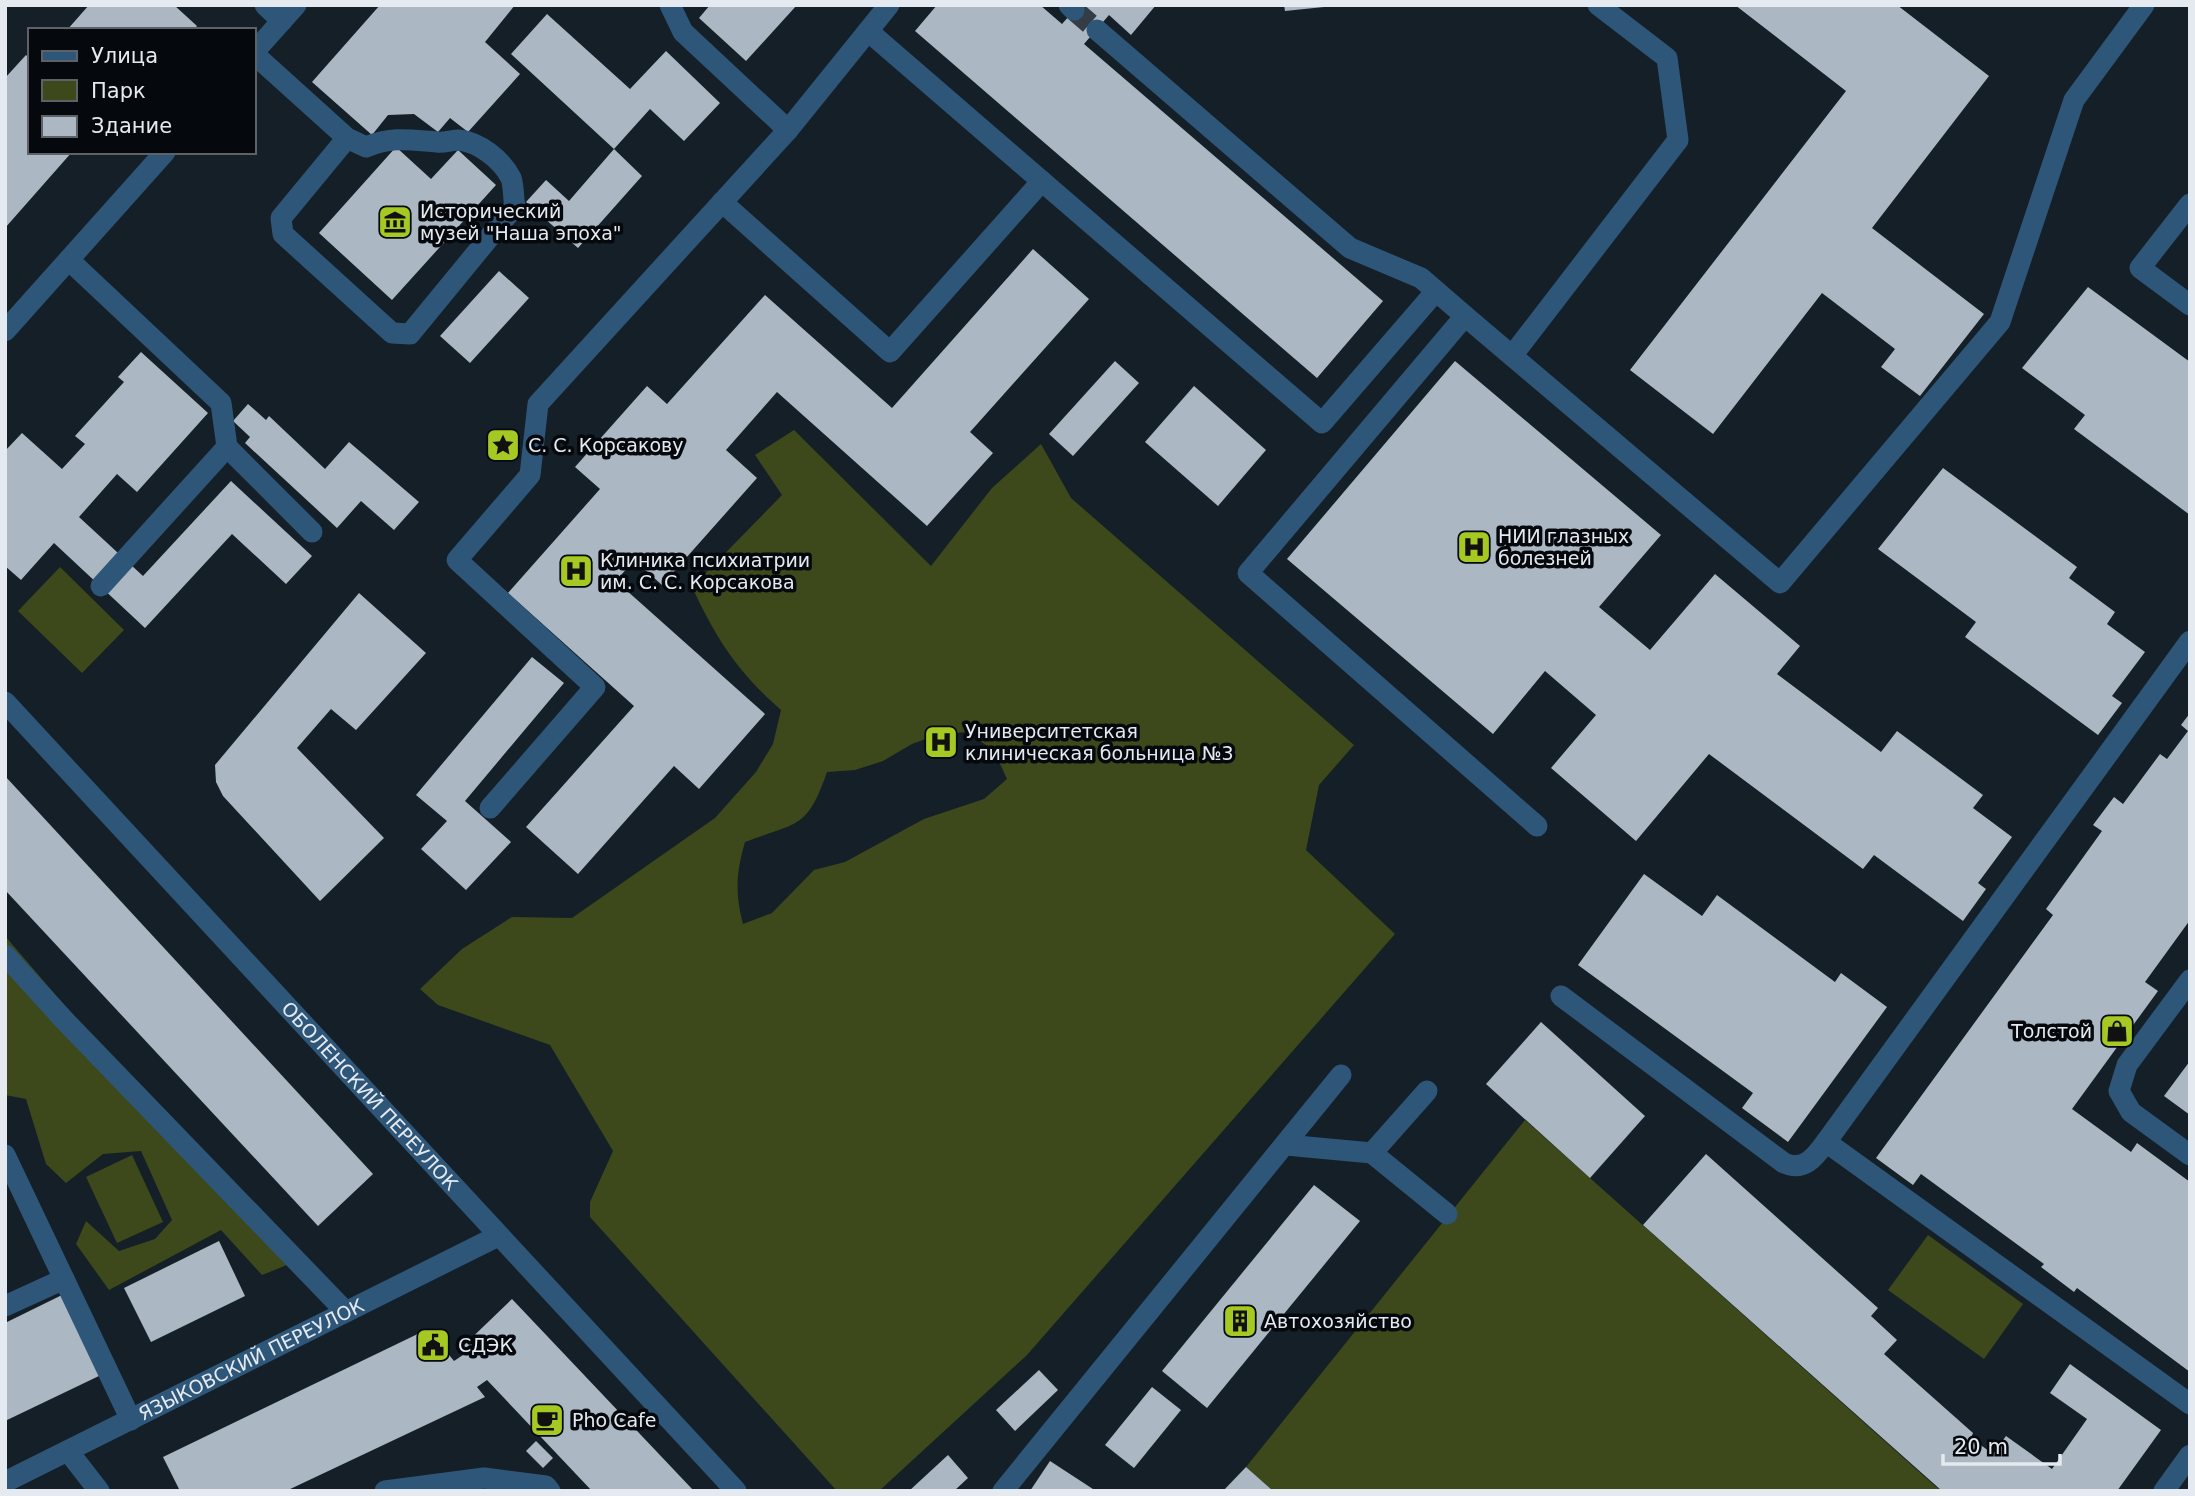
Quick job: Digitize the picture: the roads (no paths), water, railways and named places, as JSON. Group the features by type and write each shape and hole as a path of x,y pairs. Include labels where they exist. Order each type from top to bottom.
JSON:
{"street":[{"path":"256,51 289,13 265,5"},
{"path":"670,5 684,32 788,130"},
{"path":"490,808 595,687 457,560 530,475 538,404 788,130 889,5"},
{"path":"1512,356 1678,140 1667,58 1598,5"},
{"path":"1097,30 1350,248 1421,278 1780,583 2000,322 2074,100 2144,5"},
{"path":"868,31 1322,423 1436,291"},
{"path":"256,55 347,138 366,147 384,140 407,138 440,142 459,140 490,153 511,178 515,206 410,334 392,333 283,234 281,218 347,138"},
{"path":"5,331 162,154"},
{"path":"722,202 890,352 1042,181"},
{"path":"2190,204 2140,268 2190,305"},
{"path":"69,260 221,403 227,447 312,532"},
{"path":"1465,316 1248,573 1537,826"},
{"path":"101,586 227,447"},
{"path":"1561,996 1784,1163 1791,1166 1807,1163 1826,1142 2190,641"},
{"name":"ОБОЛЕНСКИЙ ПЕРЕУЛОК","path":"5,702 736,1491"},
{"path":"5,955 66,1022 346,1312"},
{"path":"2190,979 2127,1065 2119,1091 2131,1112 2190,1155"},
{"path":"1003,1491 1034,1448 1341,1075"},
{"path":"1372,1153 1427,1091"},
{"path":"1826,1142 2190,1404"},
{"path":"1286,1145 1372,1153 1447,1214"},
{"path":"5,1155 131,1420"},
{"name":"ЯЗЫКОВСКИЙ ПЕРЕУЛОК","path":"5,1482 498,1236"},
{"path":"5,1306 64,1279"},
{"path":"68,1451 99,1491"},
{"path":"2164,1491 2190,1455"},
{"path":"385,1491 484,1478 546,1486 550,1491"}],"tunnel":[{"path":"1074,10 1097,30"}],"place":[{"name":"Исторический музей \"Наша эпоха\"","path":"395,222"},
{"name":"С. С. Корсакову","path":"503,445"},
{"name":"НИИ глазных болезней","path":"1474,547"},
{"name":"Клиника психиатрии им. С. С. Корсакова","path":"576,571"},
{"name":"Университетская клиническая больница №3","path":"941,742"},
{"name":"Толстой","path":"2117,1031"},
{"name":"Автохозяйство","path":"1240,1321"},
{"name":"СДЭК","path":"433,1345"},
{"name":"Pho Cafe","path":"547,1420"}]}
